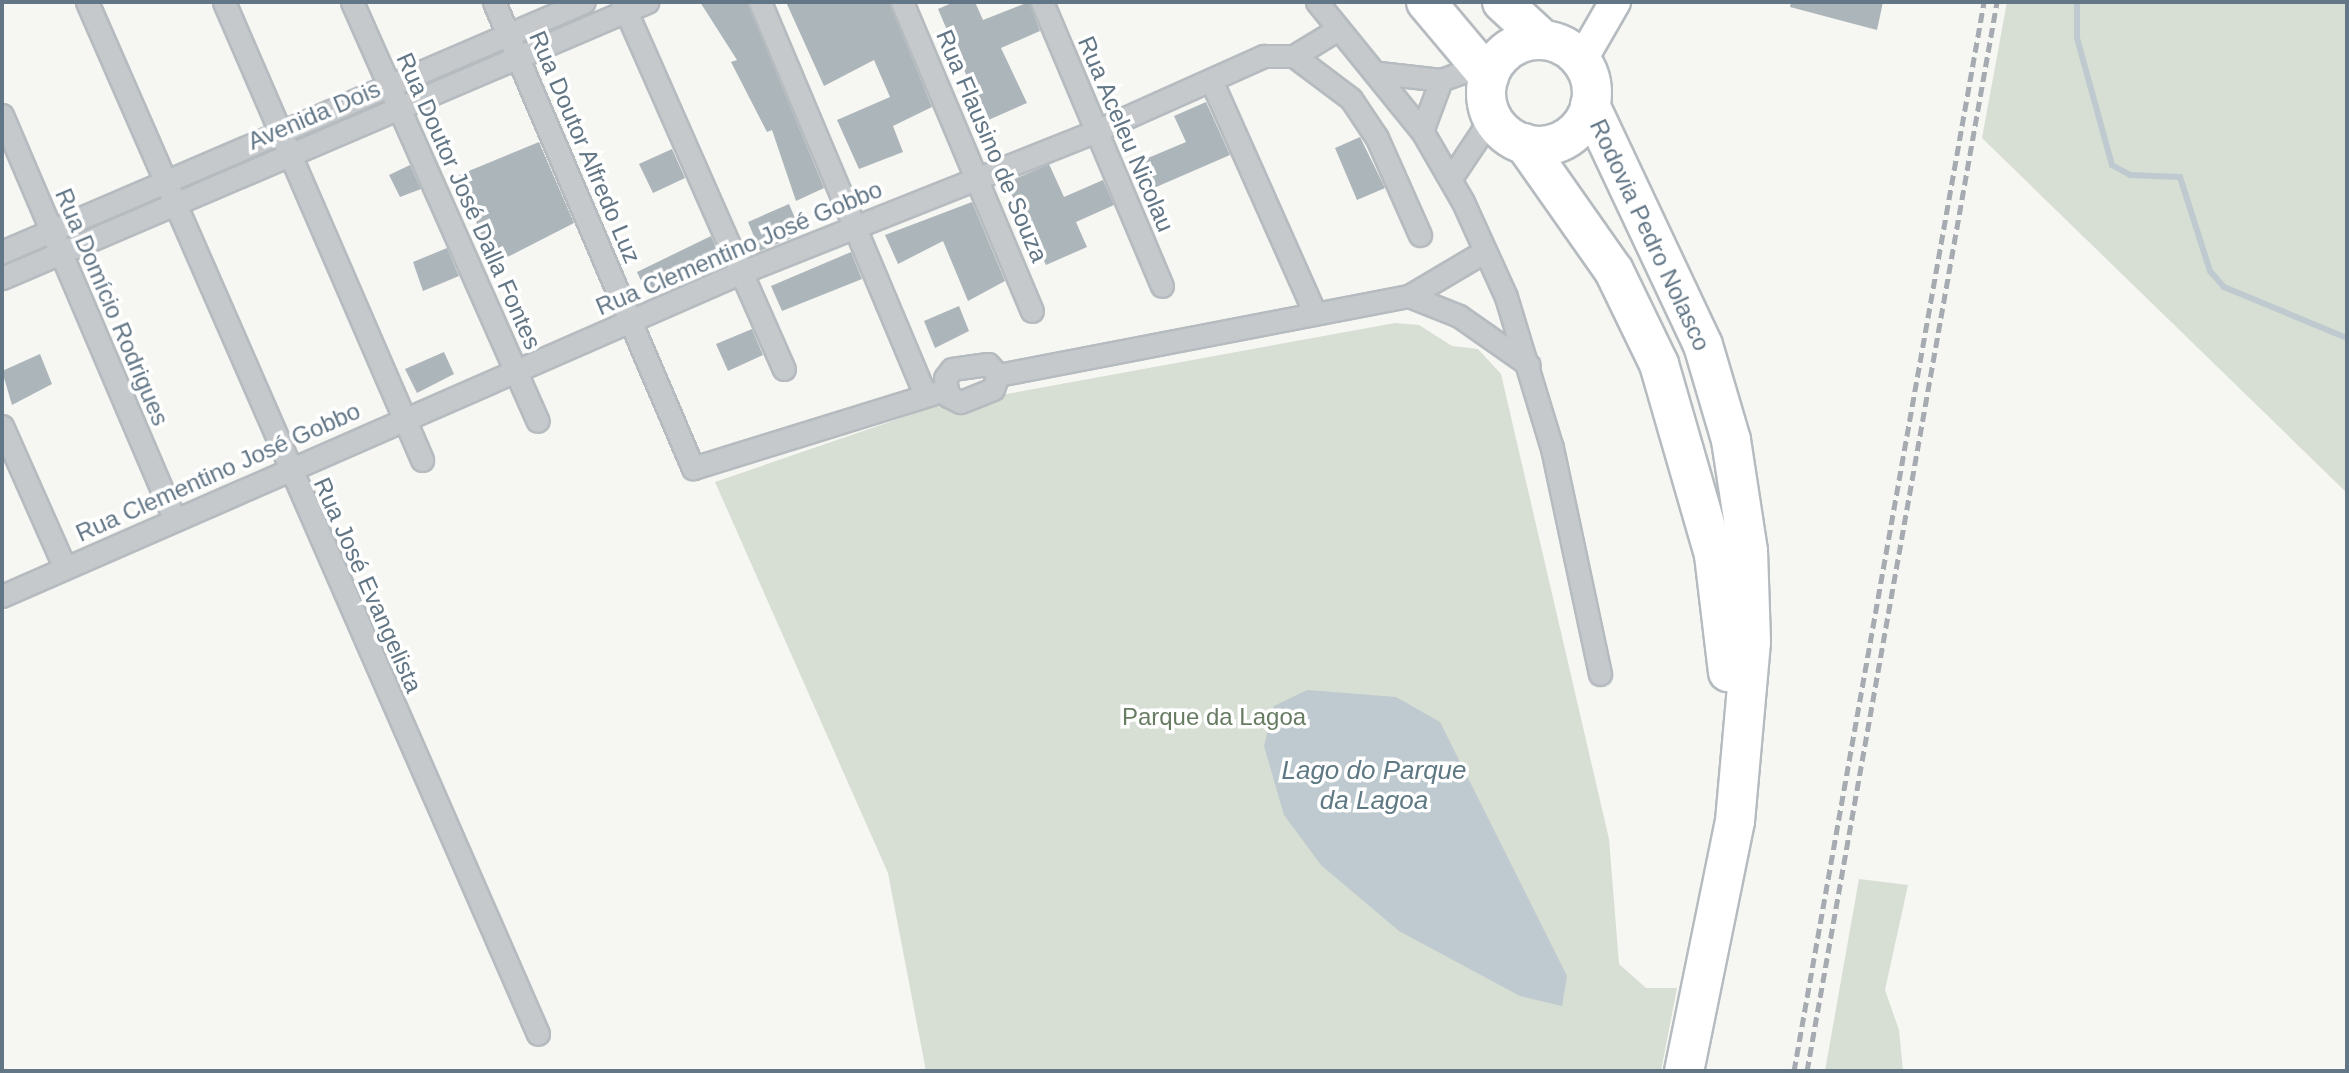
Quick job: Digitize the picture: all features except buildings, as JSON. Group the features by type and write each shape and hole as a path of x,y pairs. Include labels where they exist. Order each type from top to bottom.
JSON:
{"highway":[{"path":"1426,2 1484,72 1491,118 1524,143 1564,141 1585,122 1594,95 1581,61 1568,47 1541,38 1502,2"},
{"path":"1484,72 1514,44 1541,38"},
{"name":"Rodovia Pedro Nolasco","path":"1590,105 1703,345 1731,440 1748,551 1751,642 1735,821 1684,1071"},
{"name":"Rodovia Pedro Nolasco","path":"1524,143 1614,271 1659,364 1687,450 1714,555 1727,646 1735,821"}],"street":[{"name":"Rua José Evangelista","path":"87,2 288,470 538,1034"},
{"path":"224,2 422,460"},
{"name":"Rua Doutor José Dalla Fontes","path":"352,2 538,421"},
{"name":"Rua Doutor Alfredo Luz","path":"494,2 693,468 934,391"},
{"name":"Avenida Dois","path":"2,252 583,2"},
{"name":"Avenida Dois","path":"2,278 519,57 624,6 647,2"},
{"path":"760,2 855,226 934,391 960,401 993,388 998,375"},
{"name":"Rua Flausino de Souza","path":"902,2 979,176 1032,311"},
{"name":"Rua Aceleu Nicolau","path":"1042,2 1162,286"},
{"path":"1317,2 1379,73 1422,131 1451,178 1485,251 1529,365 1600,674"},
{"path":"1581,61 1610,5"},
{"path":"624,6 784,369"},
{"path":"1338,29 1294,56 1367,118 1420,235"},
{"name":"Rua Clementino José Gobbo","path":"2,596 742,272 1096,131 1264,56 1294,56"},
{"path":"1379,73 1441,80 1484,72"},
{"path":"1212,80 1314,311"},
{"path":"1422,131 1441,80"},
{"name":"Rua Domício Rodrigues","path":"2,115 175,520"},
{"path":"1451,178 1491,118"},
{"path":"998,375 1314,311 1409,296 1485,251"},
{"path":"1409,296 1459,316 1529,365"},
{"path":"934,391 952,369 988,364 998,375"},
{"path":"2,426 65,568"}],"green space":[{"path":"2007,2 2347,2 2347,493 1982,138"},
{"name":"Parque da Lagoa","path":"1395,323 1419,325 1452,346 1478,349 1501,374 1609,839 1619,964 1646,988 1677,988 1661,1071 926,1071 888,873 715,482 936,406 966,411 996,396"},
{"path":"1859,879 1908,885 1885,990 1899,1030 1903,1071 1825,1071"}],"water":[{"name":"Lago do Parque da Lagoa","path":"1307,690 1396,697 1440,722 1567,976 1562,1006 1520,996 1399,931 1321,865 1284,815 1264,746 1274,706"}],"waterway":[{"path":"2077,2 2077,38 2112,165 2130,175 2180,177 2210,271 2224,287 2347,338"}],"railway":[{"path":"1794,1071 1984,2"},
{"path":"1807,1071 1997,2"}]}
